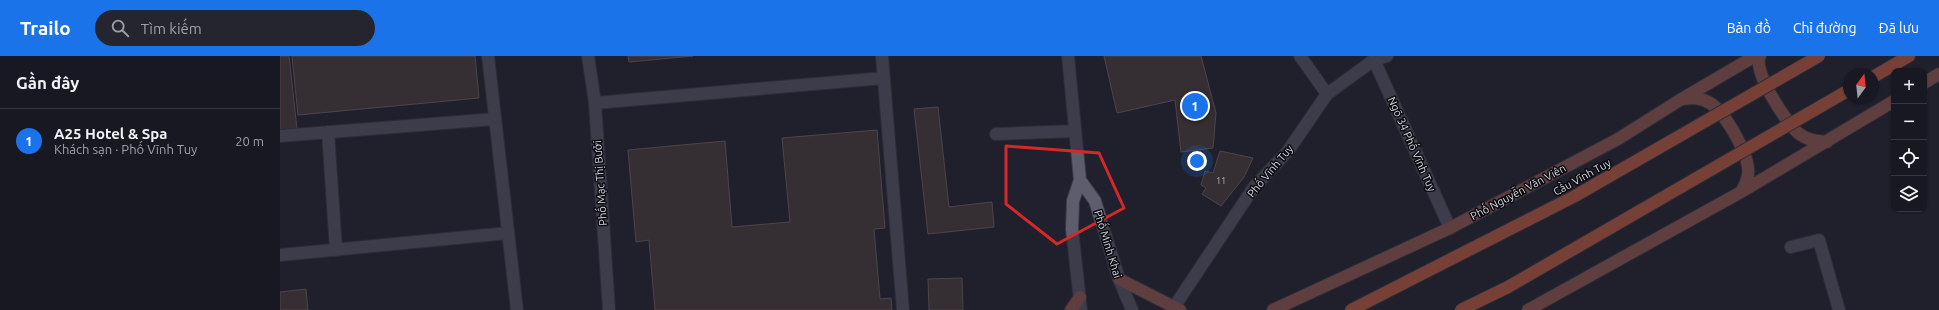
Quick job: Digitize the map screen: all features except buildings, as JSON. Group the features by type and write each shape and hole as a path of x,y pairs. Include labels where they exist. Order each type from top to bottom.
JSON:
{"highway":[{"name":"Cầu Vĩnh Tuy","path":"1351,310 1575,196 1819,56"},
{"path":"1879,74 1909,56"},
{"path":"1461,310 1508,287 1843,93"}],"main road":[{"name":"Phố Nguyễn Văn Viên","path":"1273,310 1450,228 1618,139 1680,100 1755,56"},
{"path":"1760,56 1758,60 1760,72 1776,104 1798,132 1811,141 1827,142"},
{"path":"1927,81 1939,74"},
{"path":"1680,100 1698,97 1711,103 1730,126 1746,158 1748,175 1742,192"},
{"path":"1528,310 1742,192 1891,103"},
{"path":"1118,279 1177,309"},
{"path":"1071,310 1080,297"}],"street":[{"path":"488,56 517,310"},
{"name":"Phố Mạc Thị Bưởi","path":"588,56 595,102 609,310"},
{"path":"882,56 903,310"},
{"name":"Phố Minh Khai","path":"1068,56 1080,180 1073,201 1072,229 1081,310"},
{"path":"1300,56 1327,94"},
{"name":"Phố Vĩnh Tuy","path":"1177,309 1254,187 1288,151 1327,94 1373,58 1387,56"},
{"name":"Ngõ 34 Phố Vĩnh Tuy","path":"1373,58 1450,228"},
{"path":"595,102 884,78"},
{"path":"280,136 495,119"},
{"path":"996,134 1075,131"},
{"path":"328,132 336,250"},
{"name":"Phố Minh Khai","path":"1080,180 1095,201 1118,279 1132,310"},
{"path":"280,255 508,233"},
{"path":"1792,247 1819,240 1839,310"}],"highlighted area":[{"path":"1006,146 1099,153 1124,208 1057,244 1006,204"}],"place":[{"name":"A25 Hotel & Spa","path":"1195,106"}]}
